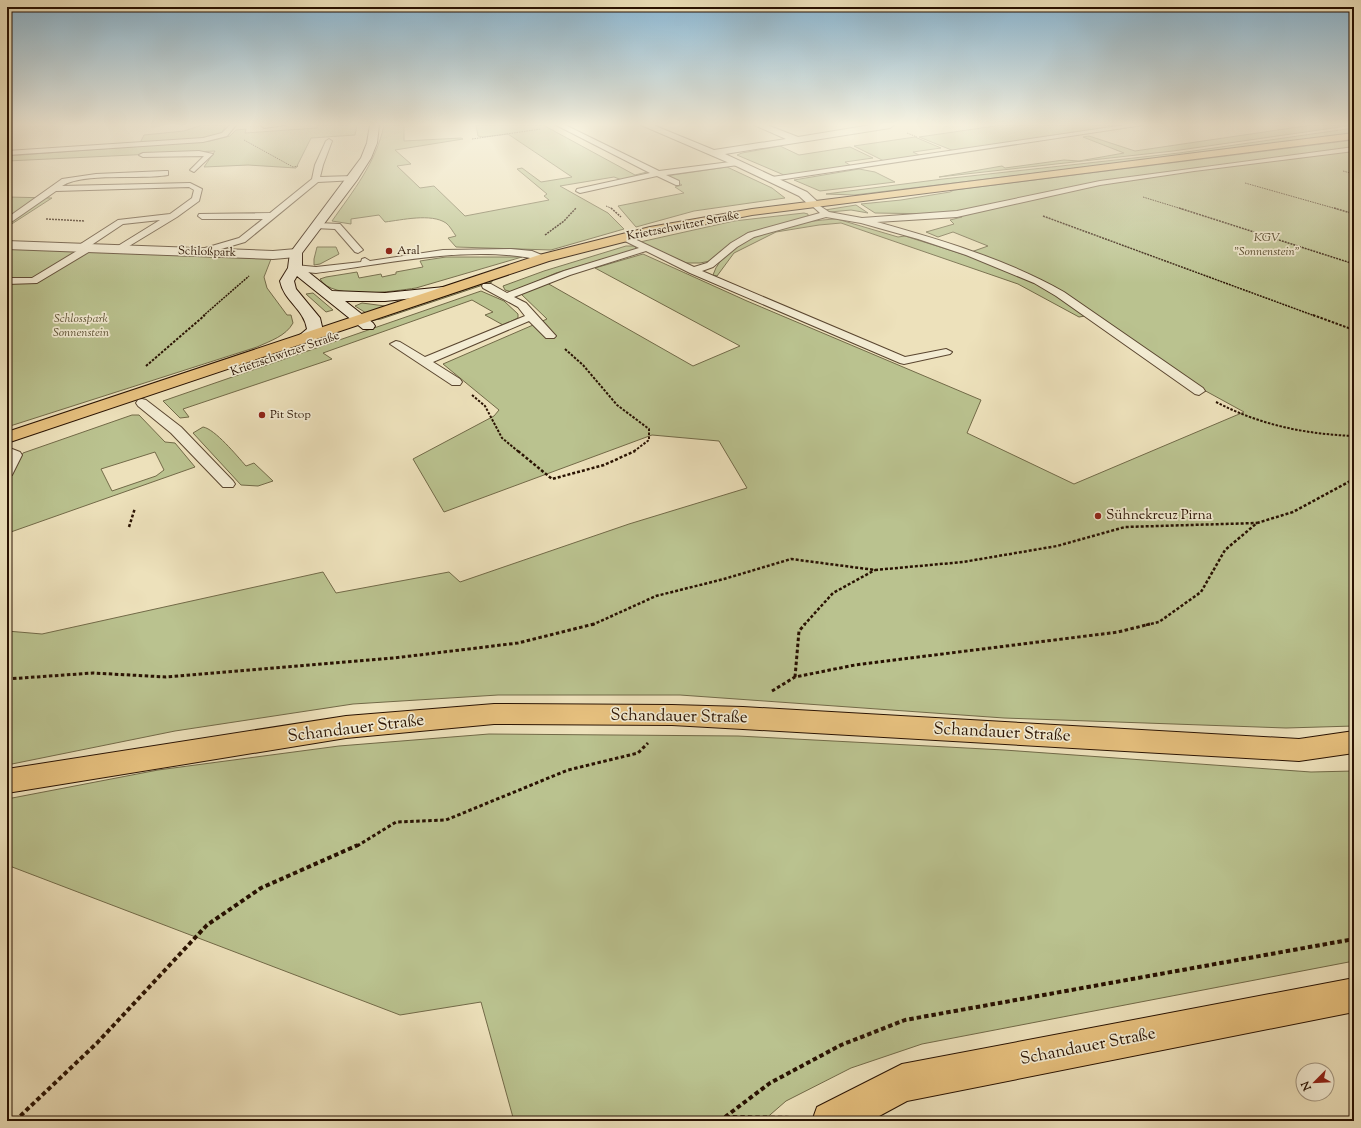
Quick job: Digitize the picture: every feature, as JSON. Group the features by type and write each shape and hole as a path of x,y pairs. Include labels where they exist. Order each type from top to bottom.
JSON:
{"main road":[{"name":"Krietzschwitzer Straße","path":"7,451 364,323 444,291 544,258 624,237 713,218 1023,178"},
{"name":"Krietzschwitzer Straße","path":"7,438 303,339 364,323 487,286 538,268 562,254"},
{"name":"Schandauer Straße","path":"7,780 346,727 494,714 672,715 743,718 1299,750 1354,742"},
{"name":"Schandauer Straße","path":"832,1120 902,1083 1354,995"}],"street":[{"path":"303,339 315,331 313,318 289,290 287,281 295,268 296,253 353,178"},
{"path":"769,178 803,194 814,204"},
{"name":"Schloßpark","path":"7,245 273,255 296,253"},
{"path":"295,268 364,323"},
{"path":"326,294 359,299 444,291"}],"lane":[{"path":"9,219 65,181 86,178"},
{"path":"201,252 242,240 316,180 353,178"},
{"path":"580,190 639,178"},
{"path":"665,178 676,183"},
{"path":"772,179 781,178"},
{"path":"862,221 958,214 1010,204 1100,183 1136,178"},
{"path":"55,189 190,185 198,189 196,199 174,215 118,249"},
{"path":"814,204 826,214"},
{"path":"693,271 710,264 751,235 826,214 862,221 969,253 1037,281 1060,294 1198,391"},
{"path":"7,281 34,281 121,222 174,215"},
{"path":"202,216 273,216"},
{"path":"318,226 337,226 358,250"},
{"path":"624,237 644,249 693,271 904,361 946,352"},
{"path":"507,296 567,273 644,249"},
{"path":"295,268 316,270 443,253 524,253 544,258"},
{"path":"487,286 522,305 550,336"},
{"path":"425,361 531,316"},
{"path":"396,344 456,382"},
{"path":"142,403 176,430 228,484"},
{"path":"7,451 15,455 7,472"}],"path":[{"path":"1225,178 1354,214"},
{"path":"1100,183 1354,264"},
{"path":"580,190 616,211 629,227 624,237"},
{"path":"1010,204 1354,330"},
{"path":"524,253 564,221 579,205"},
{"path":"9,219 121,222"},
{"path":"141,370 153,362 273,255"},
{"path":"456,382 485,406 502,438 552,479 604,466 640,448 649,440 649,429 617,405 583,365 550,336"},
{"path":"1198,391 1226,407 1259,422 1328,435 1354,436"},
{"path":"7,679 93,673 166,677 394,658 518,642 590,626 656,596 724,579 791,559 875,570 971,561 1057,546 1125,527 1257,523 1292,512 1354,479"},
{"path":"129,527 135,508"},
{"path":"743,718 756,700 795,677 855,665 1118,632 1159,622 1201,592 1225,550 1257,523"},
{"path":"795,677 799,631 833,593 875,570"},
{"path":"15,1121 97,1043 206,924 261,888 351,850 396,822 446,820 568,770 638,754"},
{"path":"719,1121 770,1082 841,1045 905,1020 1354,939"},
{"path":"725,1117 832,1120"}],"green space":[{"path":"362,178 409,178 420,188 434,186 465,216 549,200 544,196 547,194 527,178 535,178 541,182 568,178 610,178 560,186 608,213 624,229 551,250 456,247 448,238 456,236 449,226 440,220 433,218 416,218 385,222 379,215 351,219 351,224 332,221"},
{"path":"616,178 631,178 622,180"},
{"path":"669,178 750,178 772,188 785,198 694,211 636,227 618,206 684,193 675,187 682,185"},
{"path":"808,178 886,178 895,182 820,191 794,180"},
{"path":"998,178 854,195 826,194 943,179"},
{"name":"KGV \"Sonnenstein\"","path":"1053,178 1354,178 1354,726 1286,728 1004,718 680,695 498,695 353,704 175,731 7,765 7,631 42,634 323,572 336,593 449,572 460,582 629,524 747,488 719,441 652,435 444,512 413,459 494,416 499,410 443,364 547,319 520,293 547,283 693,366 740,346 595,268 643,254 747,301 981,400 967,433 1074,484 1244,412 1202,389 1065,293 971,252 988,246 953,232 938,237 926,232 954,224 950,220 962,217 953,212 938,214 875,213 861,204 901,200 950,192 954,190"},
{"path":"7,197 52,198 7,227"},
{"path":"856,205 868,213 851,210 830,212 825,210"},
{"path":"804,213 808,214 808,217 747,233 710,261 700,263 686,263 640,242 734,221"},
{"path":"837,219 898,237 905,236 1003,268 1042,286 1085,316 1079,317 1018,284 841,223 776,232 734,253 717,276 713,275 720,261 748,240 766,232 786,227 822,220"},
{"path":"626,246 634,246 637,249 556,273 512,292 505,290 503,286 544,271"},
{"path":"317,247 336,247 339,254 320,264 314,265"},
{"name":"Schlosspark Sonnenstein","path":"7,248 271,259 264,277 267,288 287,315 291,315 293,323 282,335 257,347 7,427"},
{"path":"446,257 522,257 416,288 394,291 365,293 337,290 327,286 320,279 357,272 359,278 381,274 382,277 396,274 396,272 423,267 420,261"},
{"path":"492,280 492,282 381,319 368,321"},
{"path":"481,291 504,301 518,314 518,318 503,325 485,315 493,312 472,300 323,353 332,359 183,409 189,417 180,418 163,401"},
{"path":"313,293 333,310 326,312 306,294"},
{"path":"362,303 385,307 366,313 355,306"},
{"path":"132,415 139,415 165,442 175,443 195,467 8,533 7,568 7,485 23,453","holes":["155,452 164,470 156,476 112,491 101,469"]},
{"path":"203,427 220,438 246,466 254,463 273,481 258,486 241,485 193,433"},
{"path":"489,734 738,736 1004,750 1311,772 1354,771 1354,961 922,1044 851,1068 786,1101 763,1121 514,1121 481,1002 400,1015 7,865 7,799 158,770 339,746"}],"place":[{"name":"Aral","path":"389,251"},
{"name":"Pit Stop","path":"262,415"},
{"name":"Sühnekreuz Pirna","path":"1098,516"}]}
